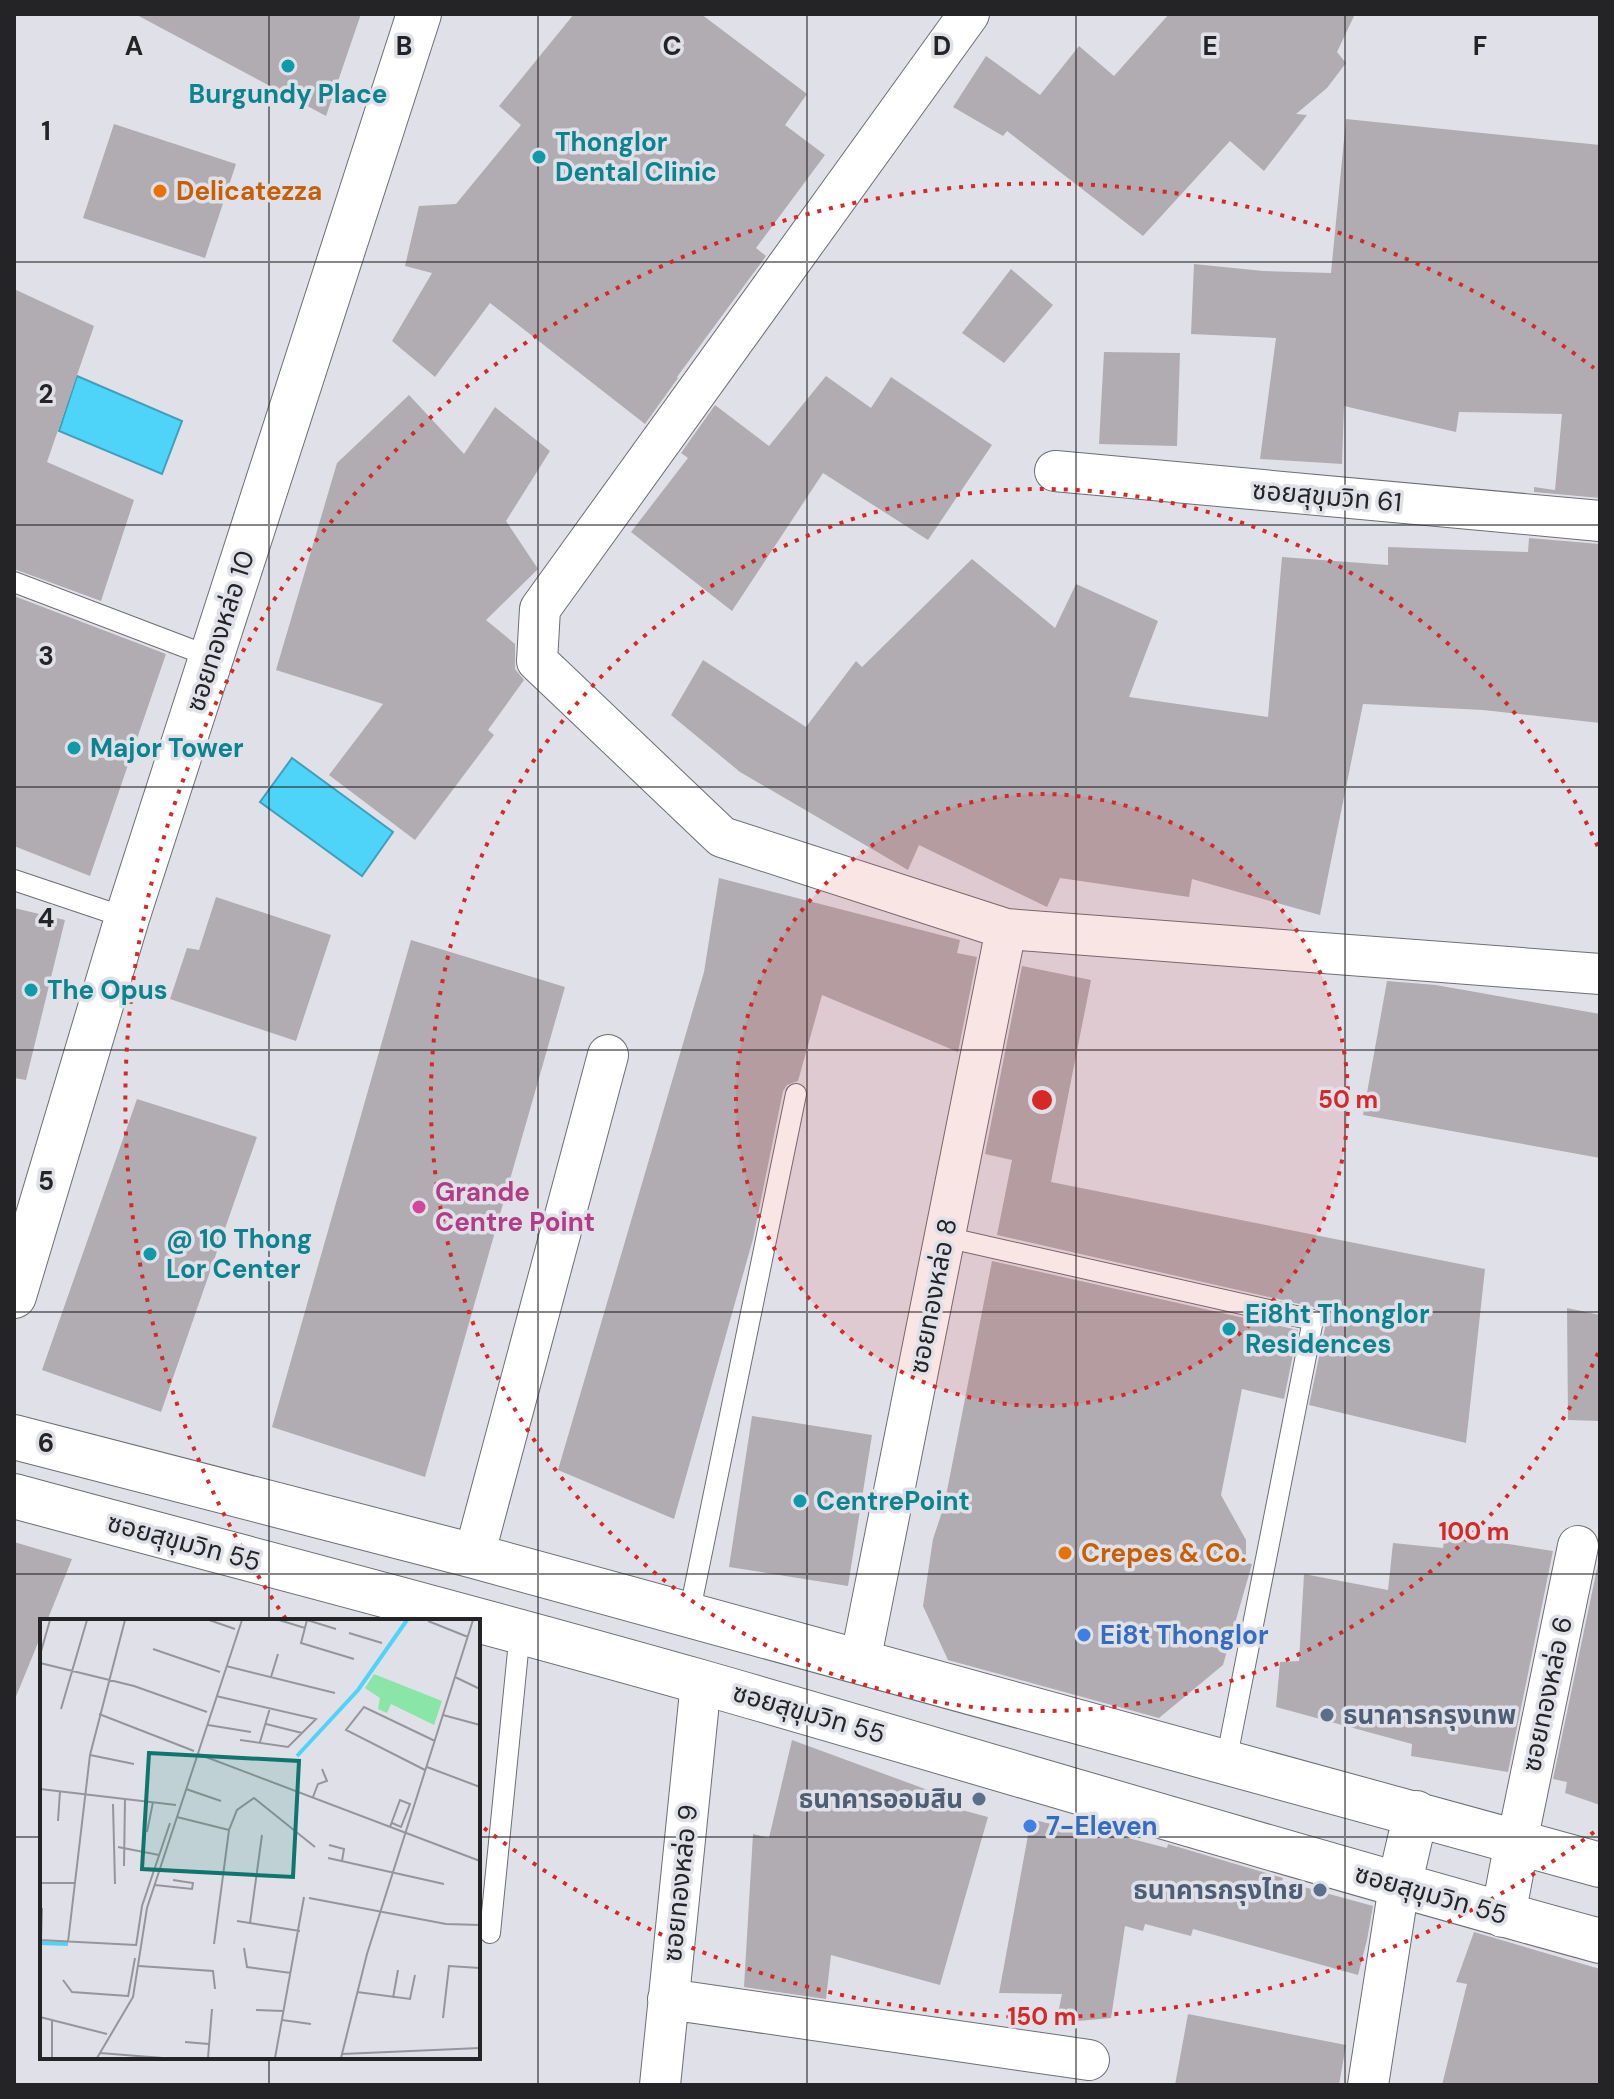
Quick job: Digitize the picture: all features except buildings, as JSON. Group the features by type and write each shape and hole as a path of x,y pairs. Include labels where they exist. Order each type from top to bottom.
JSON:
{"main road":[{"name":"ซอยทองหล่อ 10","path":"14,1296 127,918 419,14"},
{"path":"14,1437 704,1618 1600,1865"},
{"name":"ซอยสุขุมวิท 55","path":"14,1496 475,1619"},
{"path":"701,1682 704,1618"},
{"name":"ซอยสุขุมวิท 55","path":"480,1620 1399,1886 1600,1941"},
{"path":"846,1724 860,1662"},
{"path":"1399,1886 1416,1813"},
{"path":"1503,1915 1517,1842"}],"street":[{"path":"969,14 540,609 537,661 722,837 1006,929 1600,974"},
{"name":"ซอยสุขุมวิท 61","path":"1055,471 1600,521"},
{"name":"ซอยทองหล่อ 8","path":"860,1662 1006,929"},
{"path":"474,1556 608,1055"},
{"name":"ซอยทองหล่อ 6","path":"1517,1842 1578,1546"},
{"name":"ซอยทองหล่อ 9","path":"660,2085 701,1682"},
{"path":"1368,2085 1399,1886"},
{"path":"668,1999 1089,2060"}],"lane":[{"path":"14,582 211,657"},
{"path":"14,880 127,918"},
{"path":"704,1618 796,1094"},
{"path":"945,1237 1313,1320 1226,1762"},
{"path":"490,1933 520,1631"}],"water":[{"path":"77,376 182,421 162,474 59,431"},
{"path":"292,758 393,832 362,876 260,802"}],"place":[{"name":"Burgundy Place","path":"288,66"},
{"name":"Thonglor Dental Clinic","path":"539,157"},
{"name":"Delicatezza","path":"160,191"},
{"name":"Major Tower","path":"74,748"},
{"name":"The Opus","path":"31,990"},
{"name":"Grande Centre Point","path":"419,1207"},
{"name":"@ 10 Thong Lor Center","path":"150,1254"},
{"name":"Ei8ht Thonglor Residences","path":"1229,1329"},
{"name":"CentrePoint","path":"800,1501"},
{"name":"Crepes & Co.","path":"1065,1553"},
{"name":"Ei8t Thonglor","path":"1084,1635"},
{"name":"ธนาคารกรุงเทพ","path":"1327,1715"},
{"name":"ธนาคารออมสิน","path":"979,1799"},
{"name":"7-Eleven","path":"1030,1826"},
{"name":"ธนาคารกรุงไทย","path":"1320,1890"}]}
